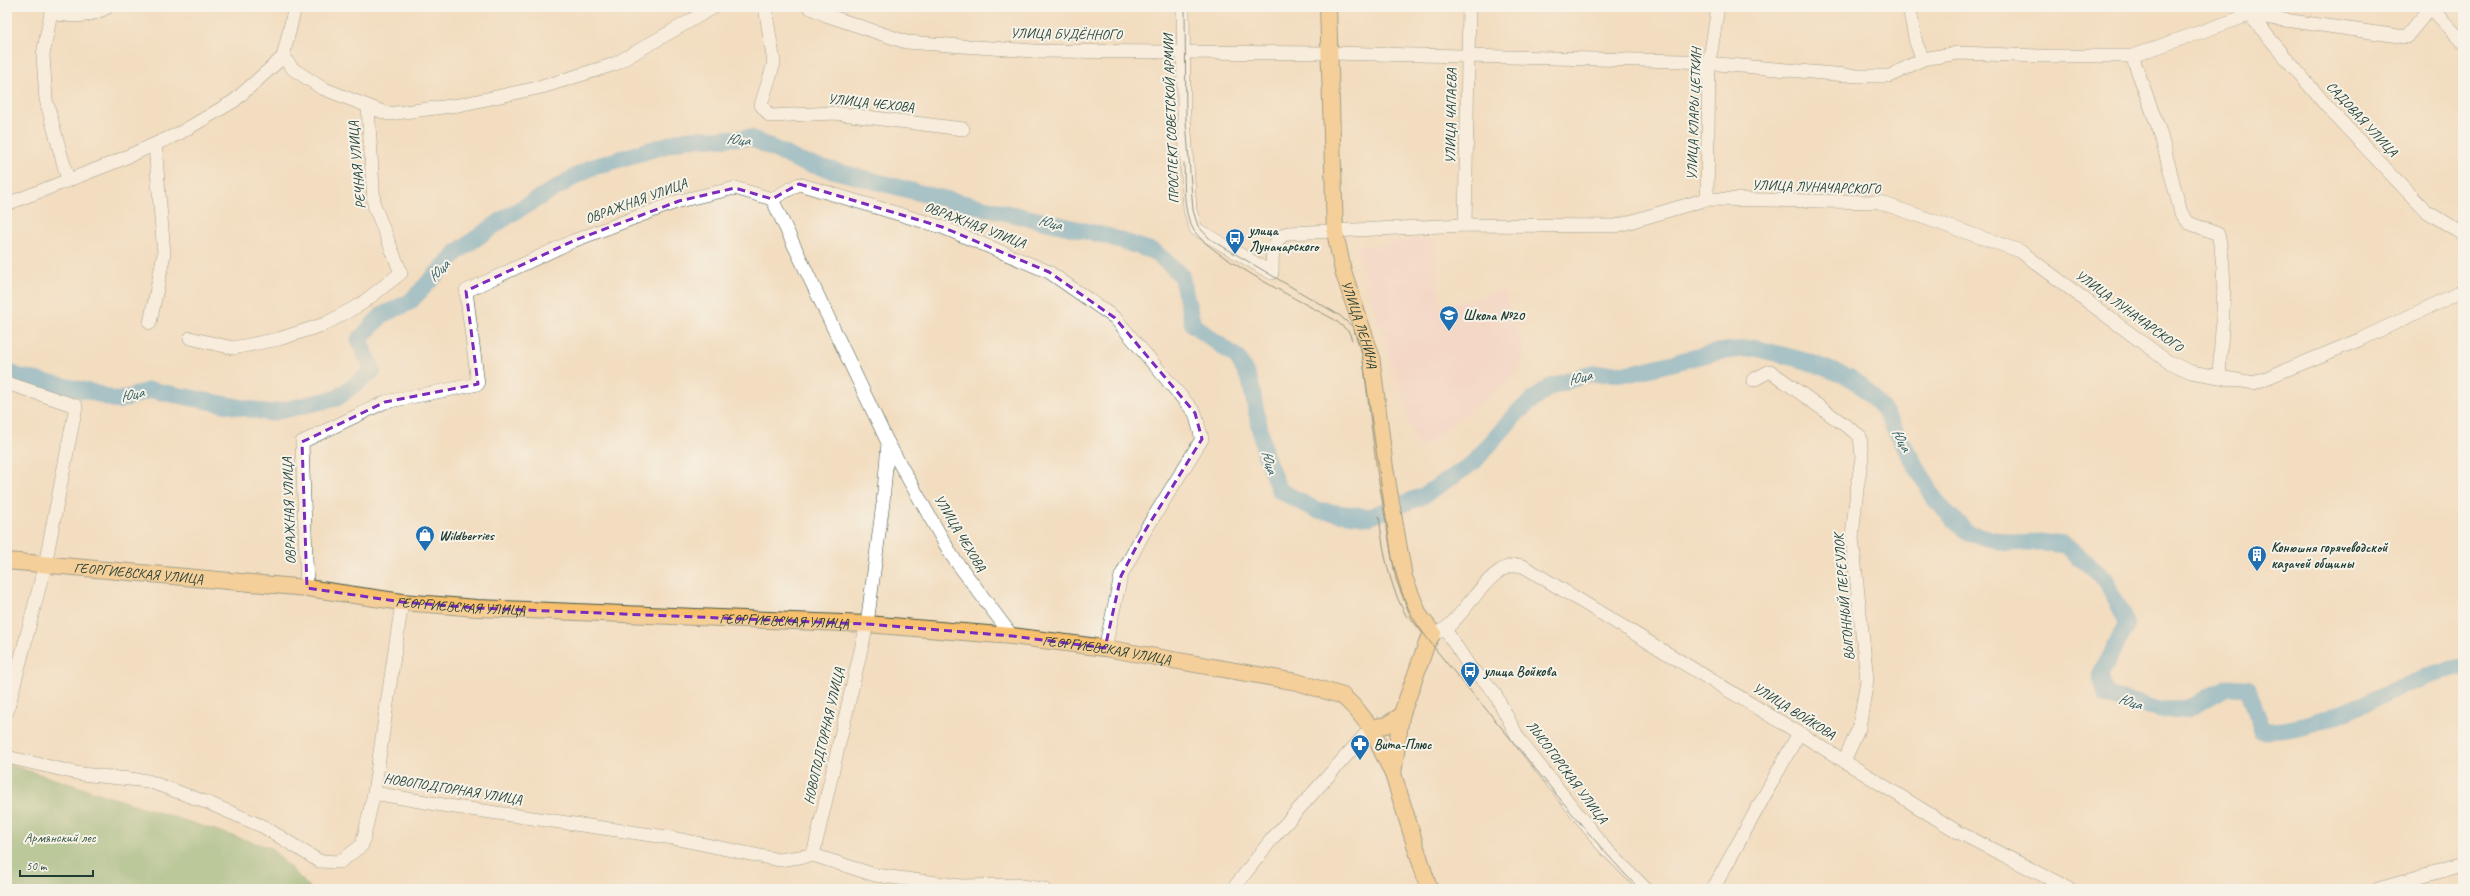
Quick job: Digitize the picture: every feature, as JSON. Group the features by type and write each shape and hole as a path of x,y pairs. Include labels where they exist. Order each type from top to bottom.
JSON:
{"main road":[{"name":"УЛИЦА ЛЕНИНА","path":"1328,7 1328,53 1335,232 1343,271 1371,355 1385,468 1396,539 1404,577 1419,615 1439,631"},
{"name":"ГЕОРГИЕВСКАЯ УЛИЦА","path":"7,561 307,588 402,602 485,608 867,624 1012,636 1104,648 1297,682 1324,689 1348,700 1371,728 1393,774 1429,889"},
{"path":"1393,774 1401,716 1426,643 1439,631"},
{"path":"1371,728 1386,725 1401,716"}],"street":[{"path":"68,180 46,100 43,55 52,10 71,16 91,15 108,7"},
{"path":"7,204 155,145 234,101 283,57 295,7"},
{"name":"РЕЧНАЯ УЛИЦА","path":"283,57 293,69 322,88 388,114 458,105 542,87 615,64 714,7"},
{"name":"УЛИЦА ЧЕХОВА","path":"765,7 774,63 761,105 770,116 834,113 963,129"},
{"name":"УЛИЦА БУДЁННОГО","path":"809,7 826,15 906,42 1034,51 1328,53 1683,61 1871,76 1890,76 1923,59 1958,53 2039,56 2132,56 2246,11"},
{"name":"ПРОСПЕКТ СОВЕТСКОЙ АРМИИ","path":"1183,7 1184,117 1190,210 1196,229"},
{"name":"УЛИЦА ЧАПАЕВА","path":"1465,225 1469,7"},
{"name":"УЛИЦА КЛАРЫ ЦЕТКИН","path":"1707,200 1710,64 1718,7"},
{"path":"1909,7 1916,43 1923,59"},
{"path":"2246,11 2406,36 2430,7 2463,42"},
{"name":"САДОВАЯ УЛИЦА","path":"2246,11 2330,110 2426,211 2463,234"},
{"path":"2132,56 2160,132 2181,213 2188,224 2218,234 2222,251 2223,294 2219,377"},
{"name":"РЕЧНАЯ УЛИЦА","path":"190,338 234,348 279,339 325,324 361,304 401,273 374,205 368,107"},
{"path":"150,323 164,254 155,145"},
{"name":"ОВРАЖНАЯ УЛИЦА","path":"307,588 302,442 385,402 478,384 466,291 573,241 679,201 735,188 772,199 799,184 942,227 1049,272 1115,318 1195,413 1202,439 1143,534 1121,576 1104,648"},
{"name":"УЛИЦА ЧЕХОВА","path":"772,199 888,442 952,556 1012,636"},
{"name":"УЛИЦА ЛУНАЧАРСКОГО","path":"1196,229 1272,273 1273,246 1279,237 1288,233 1465,225 1616,226 1707,200 1879,202 2020,251 2167,361 2191,372 2254,383 2359,340 2463,291"},
{"name":"ВЫГОННЫЙ ПЕРЕУЛОК","path":"1753,380 1770,371 1860,436 1862,457 1852,537 1867,680 1859,728 1844,761"},
{"path":"7,382 76,406 45,565 7,712"},
{"path":"867,624 883,503 888,442"},
{"name":"УЛИЦА ВОЙКОВА","path":"1439,631 1497,573 1514,564 1523,566 1799,733 1958,832 2070,889"},
{"path":"374,793 402,602"},
{"name":"НОВОПОДГОРНАЯ УЛИЦА","path":"813,856 867,624"},
{"name":"ЛЫСОГОРСКАЯ УЛИЦА","path":"1439,631 1471,669 1494,692 1520,741 1603,846 1646,889"},
{"path":"1232,889 1271,840 1371,728"},
{"path":"1713,889 1799,733"},
{"name":"НОВОПОДГОРНАЯ УЛИЦА","path":"7,757 81,774 148,781 211,804 264,827 319,861 340,862 362,845 374,793 448,806 673,838 779,860 813,856 875,875 960,886 1014,885 1044,889"},
{"path":"2378,889 2463,865"}],"highlighted area":[{"path":"799,184 942,227 1049,272 1115,318 1195,413 1202,439 1143,534 1121,576 1105,648 1012,636 867,624 477,608 402,602 307,588 302,442 385,402 478,384 466,291 573,241 679,201 735,188 772,199"}],"shaded area":[{"name":"Школа №20","path":"1434,237 1440,306 1504,291 1525,358 1504,386 1418,450 1355,247"}],"green space":[{"name":"Армянский лес","path":"7,764 271,848 311,889 7,889"}],"waterway":[{"name":"Юца","path":"7,371 17,376 92,392 118,401 150,390 270,413 337,398 373,371 359,340 382,315 410,302 458,251 508,216 590,168 687,139 751,138 801,162 924,194 1107,236 1155,252 1181,275 1193,325 1238,358 1250,381 1265,454 1279,490 1316,510 1369,517 1423,496 1473,463 1519,411 1548,388 1587,374 1632,373 1717,352 1755,348 1806,361 1849,377 1866,390 1883,409 1937,503 1968,533 2007,543 2039,542 2065,545 2105,579 2127,624 2100,675 2106,695 2160,710 2188,709 2227,687 2248,688 2262,731 2289,729 2314,723 2339,714 2413,682 2438,673 2463,667"}],"tram line":[{"path":"1185,7 1186,121 1193,210 1198,226 1210,239 1339,315 1353,327 1361,347 1392,559 1402,592 1412,616 1427,638 1587,831 1639,889"},
{"path":"1184,163 1187,214 1193,229 1202,240 1236,265 1335,320 1349,332 1352,340"},
{"path":"1379,516 1391,581 1407,617"}],"place":[{"name":"улица Луначарского","path":"1235,255"},
{"name":"Школа №20","path":"1449,332"},
{"name":"Wildberries","path":"425,552"},
{"name":"Конюшня горячеводской казачей общины","path":"2257,572"},
{"name":"улица Войкова","path":"1470,688"},
{"name":"Вита-Плюс","path":"1360,761"}]}
